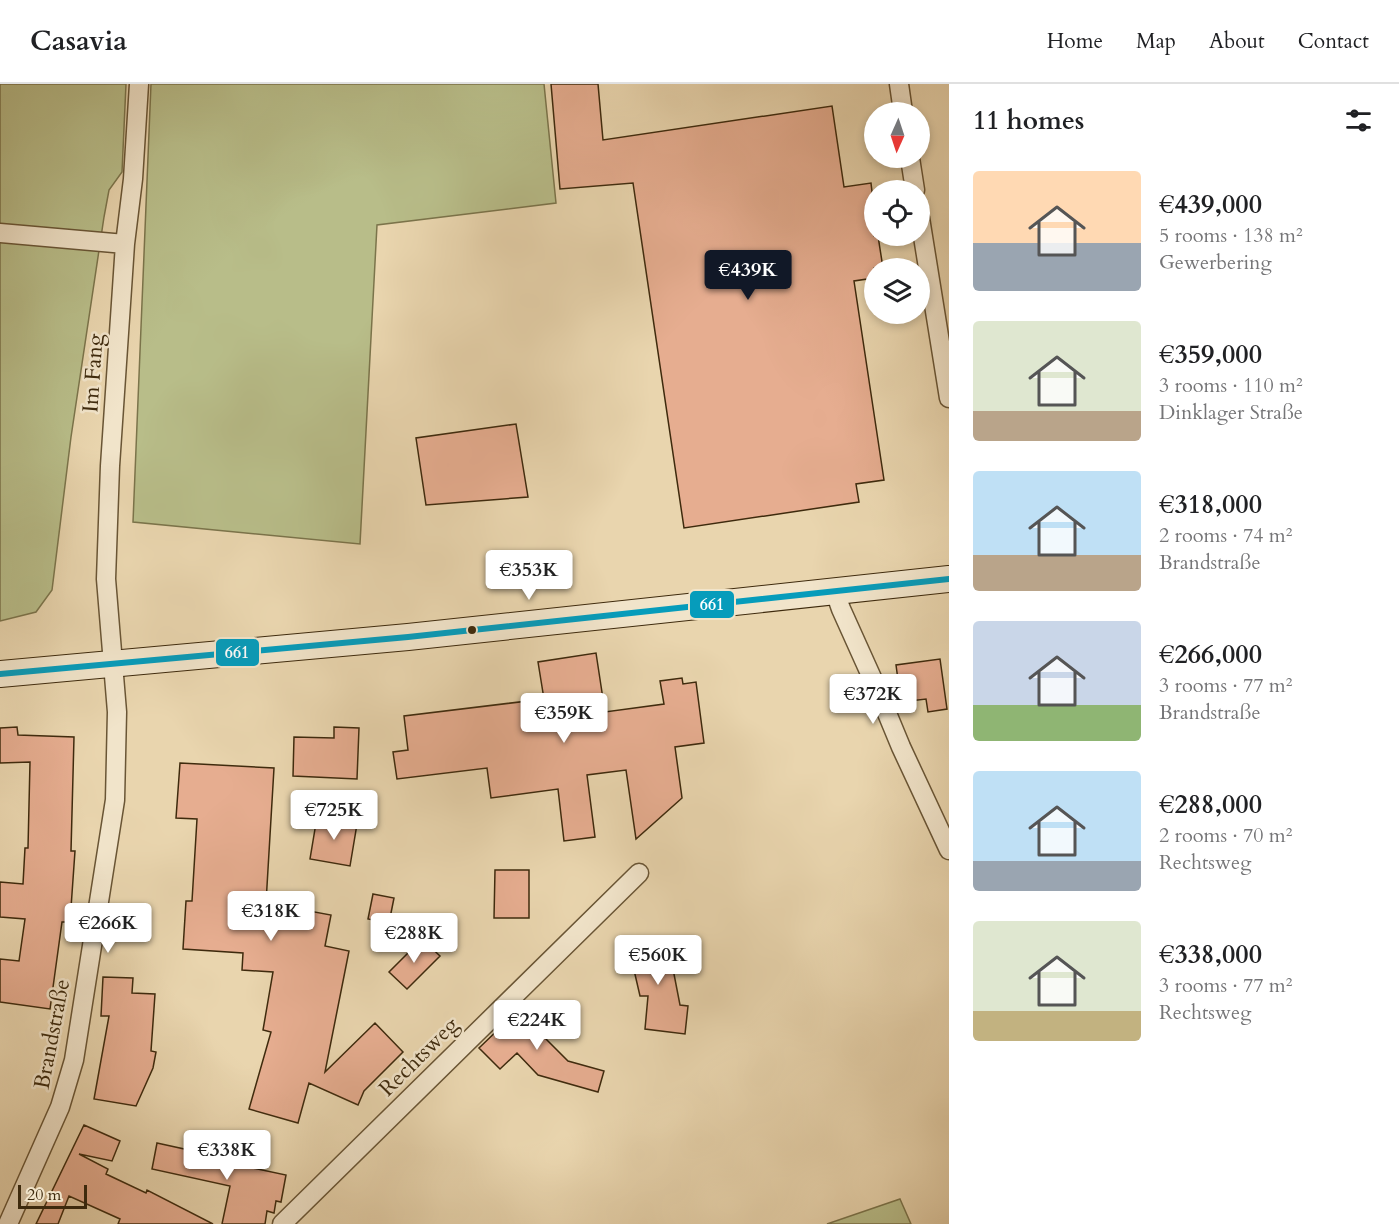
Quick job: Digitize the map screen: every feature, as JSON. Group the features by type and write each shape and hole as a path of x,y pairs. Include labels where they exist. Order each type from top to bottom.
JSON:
{"main road":[{"path":"0,674 114,665 949,579"}],"street":[{"name":"Im Fang","path":"114,665 106,579 110,466 125,244 133,179 139,84"},
{"path":"899,84 902,102"},
{"path":"0,233 125,244"},
{"path":"925,246 949,398"},
{"path":"835,592 901,747 949,850"},
{"name":"Brandstraße","path":"8,1224 60,1107 74,1060 115,800 117,712 114,665"},
{"name":"Rechtsweg","path":"282,1224 639,873"}],"green space":[{"path":"0,84 126,84 122,172 109,190 104,217 71,437 52,590 36,612 0,621"},
{"path":"151,84 544,84 556,203 377,225 360,544 133,522"},
{"path":"900,1199 911,1224 827,1224"}],"building":[{"path":"551,84 598,84 603,140 832,106 844,187 864,184 864,246 880,246 881,258 864,258 864,280 854,281 884,480 856,484 859,502 684,528 633,183 560,189"},
{"path":"516,424 528,497 426,505 416,438"},
{"path":"596,653 605,712 664,704 660,681 682,678 683,684 696,682 704,743 675,747 682,798 636,839 626,770 587,775 595,837 564,841 558,789 491,798 487,768 397,779 393,752 408,750 404,716 544,699 538,662"},
{"path":"940,659 947,709 928,712 926,699 901,702 896,665"},
{"path":"17,727 18,735 74,737 71,851 75,851 70,922 62,922 50,1009 0,1002 0,959 19,961 25,919 0,917 0,882 23,884 25,848 28,848 30,762 0,763 0,728"},
{"path":"334,727 359,728 357,779 293,776 294,737 334,738"},
{"path":"180,763 274,768 266,903 331,915 325,946 349,951 325,1072 375,1023 403,1052 364,1091 358,1105 309,1083 298,1123 249,1109 271,1032 263,1030 273,972 242,970 243,953 183,949 186,901 192,901 197,819 176,818"},
{"path":"317,817 357,824 350,866 310,859"},
{"path":"495,870 529,870 529,918 494,918"},
{"path":"373,894 394,898 389,923 368,919"},
{"path":"667,938 680,1005 688,1006 685,1034 645,1029 648,996 640,996 628,944"},
{"path":"422,939 440,956 407,989 389,972"},
{"path":"103,977 133,978 132,993 155,994 151,1051 156,1052 153,1068 136,1106 94,1099 109,1016 101,1016"},
{"path":"527,1002 548,1023 539,1032 568,1061 604,1071 598,1092 538,1075 517,1053 500,1069 479,1048"},
{"path":"84,1125 120,1141 112,1161 79,1154 108,1169 106,1174 146,1193 147,1190 213,1224 118,1224 120,1219 69,1196 58,1224 36,1224"},
{"path":"157,1143 221,1157 223,1148 242,1151 239,1165 286,1175 281,1202 276,1201 274,1213 267,1211 265,1224 222,1224 230,1186 152,1169"}],"transit line":[{"name":"661","path":"0,674 408,637 949,579"}]}
